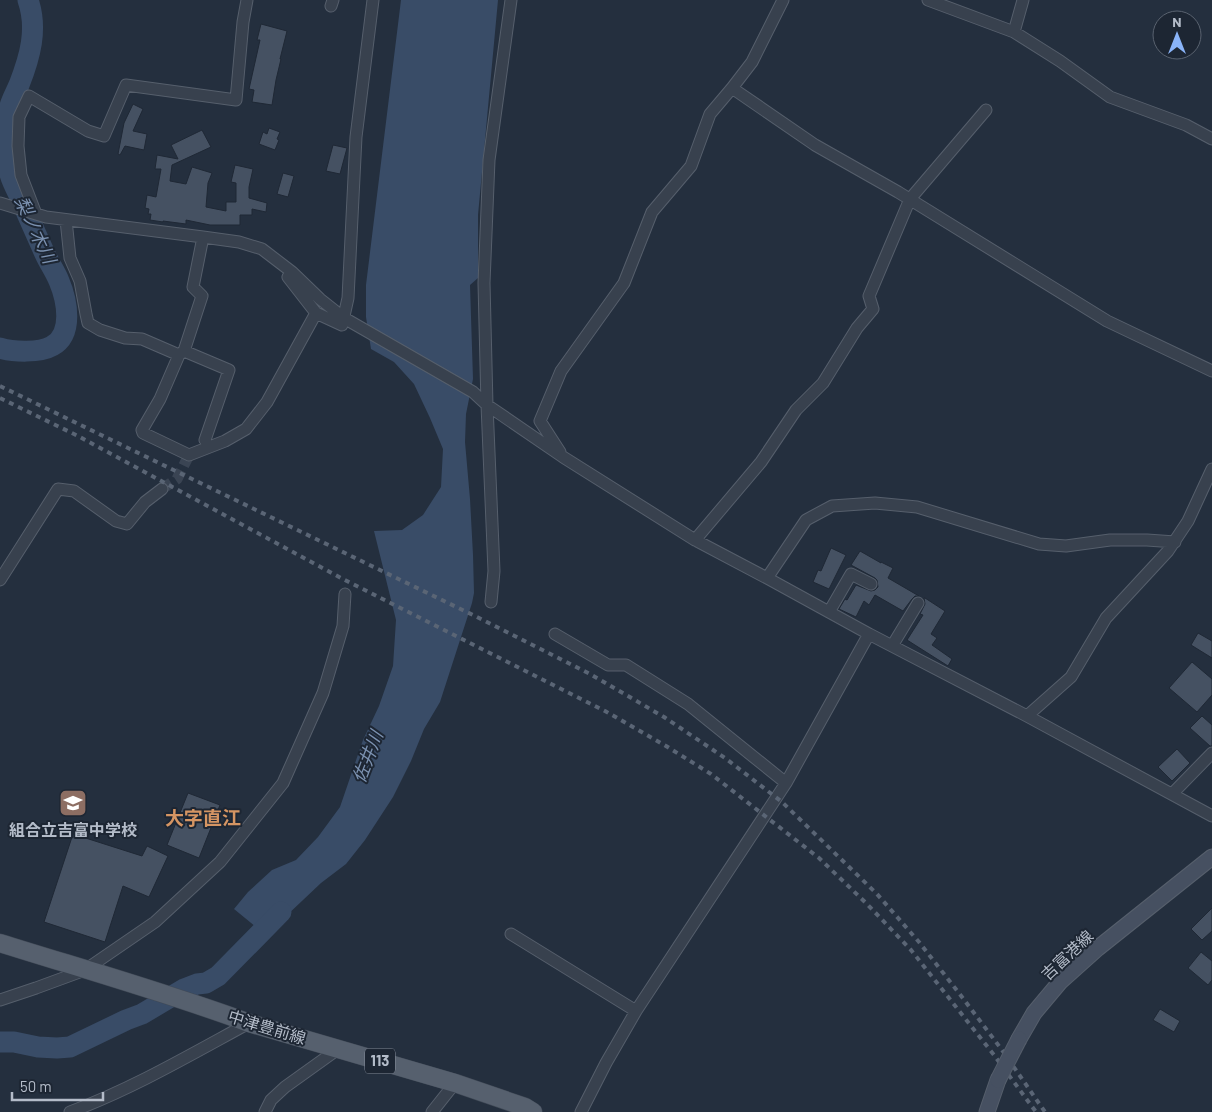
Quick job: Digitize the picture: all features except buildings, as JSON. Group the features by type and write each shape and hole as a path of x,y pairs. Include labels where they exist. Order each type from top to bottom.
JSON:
{"main road":[{"name":"吉富港線","path":"987,1112 998,1080 1019,1039 1034,1013 1060,982 1098,948 1212,857"},
{"name":"中津豊前線","path":"0,943 226,1014 249,1023 455,1082 534,1112"}],"street":[{"path":"36,214 21,175 18,146 19,117 29,96 88,131 104,136 126,85 236,100 242,22 247,0"},
{"path":"292,272 288,277 316,313 342,325 348,298 356,137 373,0"},
{"path":"491,602 494,571 484,283 489,160 511,0"},
{"path":"564,458 540,421 561,371 624,283 652,212 692,166 710,114 752,62 784,0"},
{"path":"928,0 1014,32 1060,61 1110,97 1186,125 1212,139"},
{"path":"1014,32 1023,0"},
{"path":"732,88 814,145 910,199 1107,321 1212,371"},
{"path":"694,540 761,462 796,410 823,383 857,328 873,309 869,296 910,199 986,110"},
{"path":"0,203 36,214 66,220 239,242 262,249 292,272 320,299 344,318 478,396 487,405 564,458 694,540 1212,816"},
{"path":"66,220 70,258 80,281 88,323 100,330 125,338 142,339 229,370 205,440"},
{"path":"203,237 193,288 202,296 181,353 160,399 142,430 143,433 189,455 225,442 246,429 267,402 316,313"},
{"path":"1027,716 1071,677 1106,618 1175,542 1188,521 1212,469"},
{"path":"0,580 58,489 74,491 116,521 127,524 145,502 162,489"},
{"path":"767,578 806,520 832,506 875,503 917,507 1040,544 1066,546 1110,540 1175,542"},
{"path":"829,612 851,574 871,584"},
{"path":"0,1000 85,970 155,922 220,862 283,783 323,693 343,626 345,594"},
{"path":"892,646 918,603"},
{"path":"555,634 608,665 626,665 688,704 786,783"},
{"path":"581,1112 606,1062 636,1011 786,783 869,634"},
{"path":"1172,794 1212,753"},
{"path":"511,934 636,1011"},
{"path":"70,1112 146,1079 249,1023"},
{"path":"265,1112 271,1100 285,1087 338,1049"},
{"path":"432,1112 455,1082"}],"water":[{"path":"401,0 498,0 478,215 478,278 470,285 473,379 466,414 465,442 470,499 474,593 440,702 424,729 393,797 365,840 346,864 321,883 266,935 234,909 248,892 272,870 296,860 318,837 340,807 363,740 379,706 393,666 396,620 374,531 402,530 423,515 441,487 443,449 430,418 414,384 394,362 371,349 366,317 366,285"}],"waterway":[{"name":"梨ノ木川","path":"0,348 26,351 41,350 52,346 59,341 64,333 67,316 59,281 45,254 9,170 8,129 10,106 23,74 31,43 32,22 28,0"},
{"name":"佐井川","path":"0,1042 14,1042 38,1047 70,1047 142,1014 184,989 206,983 218,976 281,912"}],"tunnel":[{"path":"162,489 177,479 189,455"}],"railway":[{"path":"0,386 475,616 590,674 664,717 725,758 782,802 877,894 919,942 962,997 1045,1112"},
{"path":"0,398 78,436 341,578 605,711 711,774 819,858 867,904 911,950 994,1055 1036,1112"}],"place":[{"name":"組合立吉富中学校","path":"73,803"}],"district":[{"name":"大字直江","path":"203,818"}]}
